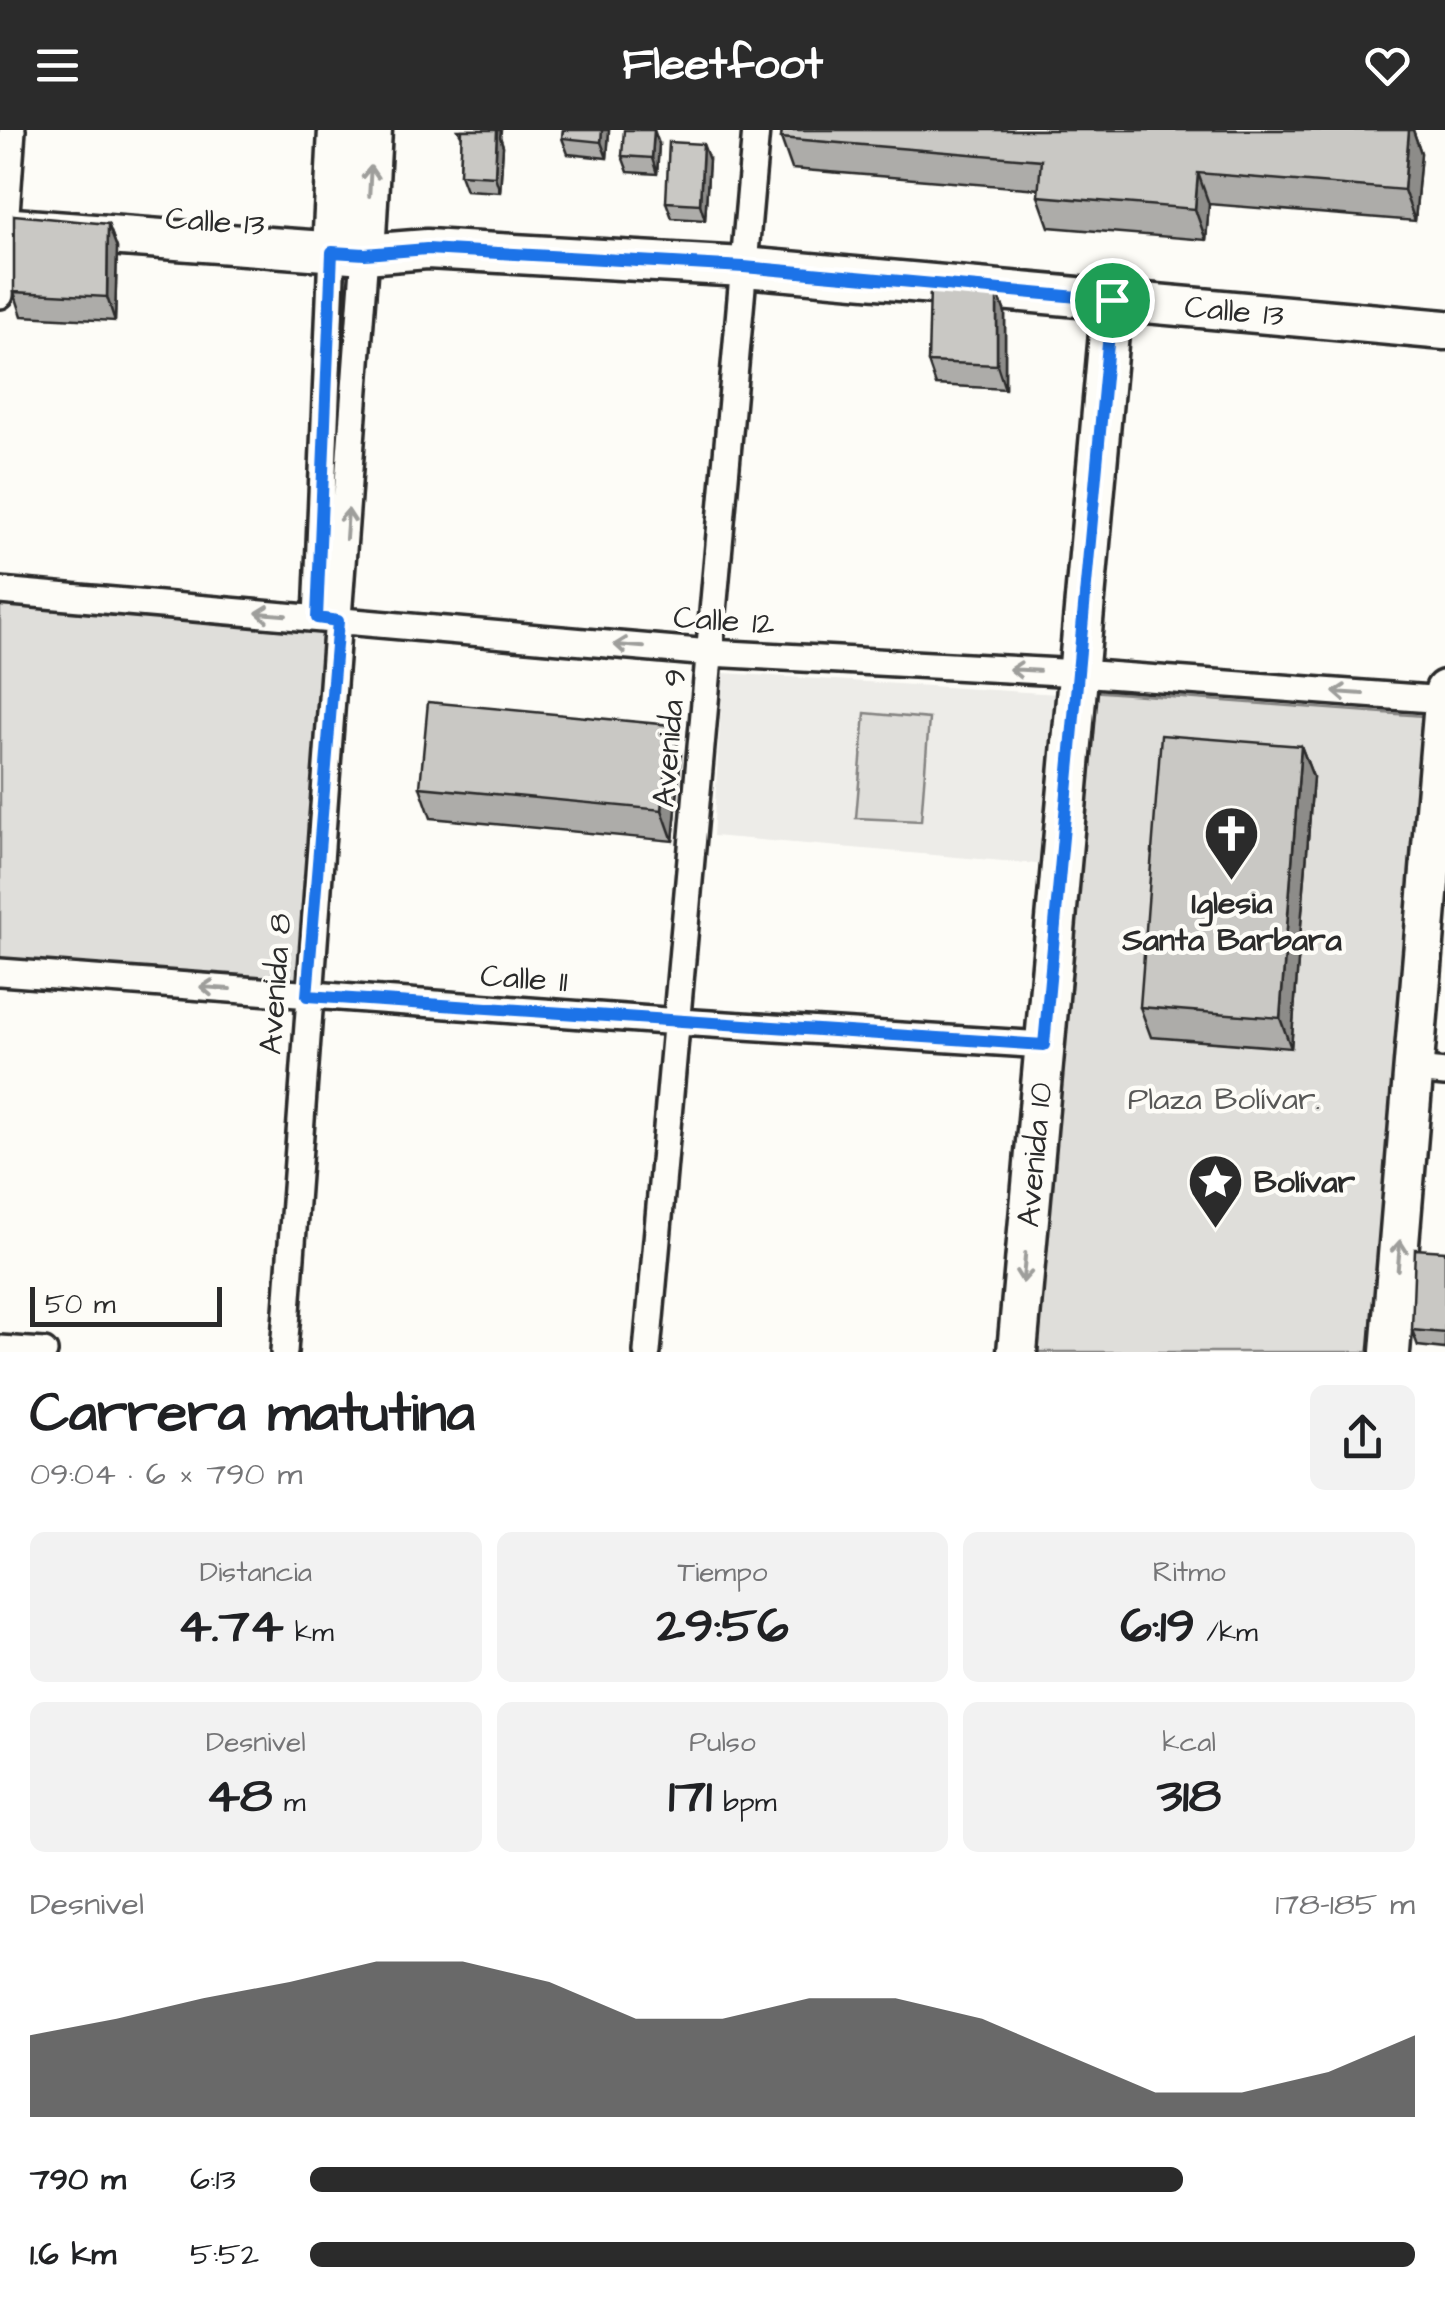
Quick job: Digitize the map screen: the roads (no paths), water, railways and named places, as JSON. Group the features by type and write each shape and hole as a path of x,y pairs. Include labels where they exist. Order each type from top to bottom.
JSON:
{"main road":[{"path":"338,130 349,242"},
{"path":"349,242 372,130"},
{"name":"Calle 13","path":"3,217 427,249 744,267 1445,330"},
{"name":"Avenida 10","path":"1017,1352 1112,300"},
{"path":"1390,1352 1430,1071 1445,690"}],"street":[{"path":"0,295 12,130"},
{"name":"Avenida 9","path":"648,1352 756,130"},
{"name":"Avenida 8","path":"284,1352 309,996 349,242"},
{"name":"Calle 12","path":"0,591 710,654 1079,673 1445,700"},
{"name":"Calle 11","path":"0,972 1044,1045"},
{"path":"0,1349 44,1352"}],"place":[{"name":"Iglesia Santa Barbara","path":"1232,883"},
{"name":"Bolívar","path":"1215,1231"}],"park label":[{"name":"Plaza Bolívar.","path":"1224,1099"}]}
